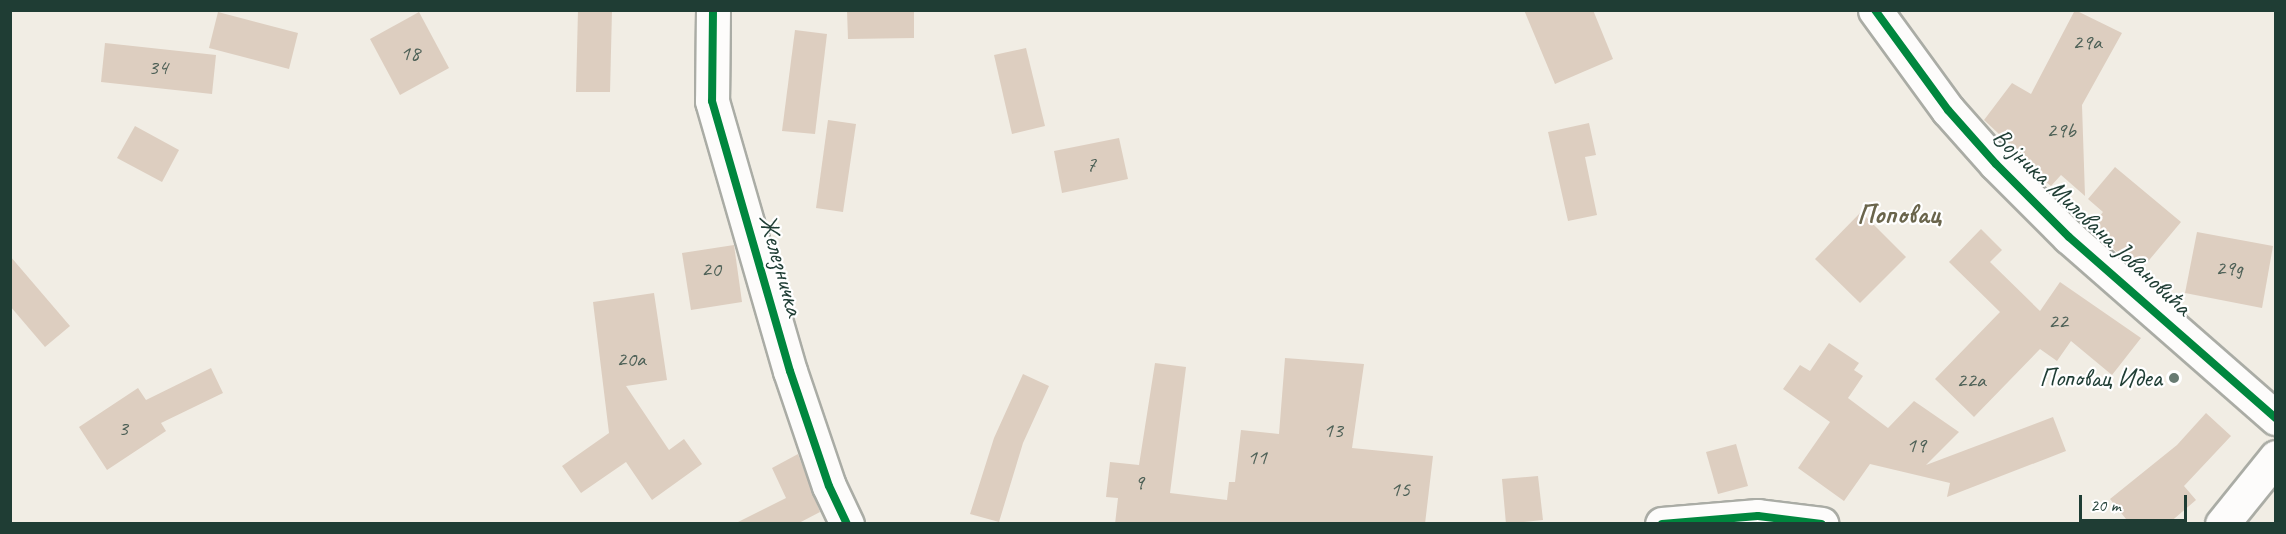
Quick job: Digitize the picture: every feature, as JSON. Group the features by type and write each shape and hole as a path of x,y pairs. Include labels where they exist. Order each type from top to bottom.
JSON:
{"street":[{"name":"Железничка","path":"713,10 712,101 790,371 829,486 847,524"},
{"name":"Војника Милована Јовановића","path":"1875,10 1948,110 1996,164 2069,237 2276,418"},
{"path":"2222,524 2276,457"},
{"path":"1662,524 1758,516 1822,524"}],"building":[{"path":"578,10 612,10 610,92 576,92"},
{"path":"847,10 914,10 914,38 848,39"},
{"path":"1524,10 1593,10 1613,59 1555,84"},
{"path":"2075,10 2122,33 2082,105 2085,196 2061,175 2051,186 2025,165 2029,162 1984,120 2012,83 2031,94"},
{"path":"218,12 298,33 289,69 209,48"},
{"path":"419,12 449,68 400,95 370,39"},
{"path":"795,30 827,34 815,134 782,131"},
{"path":"105,43 216,55 212,94 101,82"},
{"path":"1026,48 1045,126 1012,134 994,55"},
{"path":"828,120 856,124 843,212 816,208"},
{"path":"1589,123 1596,155 1585,157 1597,215 1568,221 1548,132"},
{"path":"135,126 179,150 162,182 117,158"},
{"path":"1119,138 1128,179 1062,193 1054,151"},
{"path":"2115,167 2181,222 2140,271 2089,229 2103,212 2088,199"},
{"path":"1861,212 1906,257 1860,303 1815,259"},
{"path":"1981,229 2002,250 1990,262 2040,311 2060,282 2141,338 2112,375 2071,341 2057,361 2040,349 1974,417 1935,379 2000,312 1949,262"},
{"path":"2197,232 2273,246 2262,308 2185,293"},
{"path":"734,245 742,302 691,310 682,253"},
{"path":"10,256 70,326 45,347 10,306"},
{"path":"654,293 667,380 626,386 669,450 684,439 702,464 652,500 626,462 581,493 562,466 609,433 593,302"},
{"path":"1829,343 1859,363 1854,370 1863,376 1848,398 1888,428 1914,401 1959,432 1926,465 2053,417 2066,451 1947,497 1950,483 1870,464 1844,501 1798,468 1830,422 1783,389 1800,365 1810,371"},
{"path":"1285,358 1364,364 1352,448 1433,456 1425,524 1115,524 1118,498 1106,497 1110,462 1139,465 1155,363 1186,367 1170,493 1227,500 1229,482 1235,482 1241,430 1279,434"},
{"path":"211,368 223,393 161,423 166,431 107,470 79,427 138,388 146,400"},
{"path":"1023,374 1049,386 1023,443 999,522 970,514 994,438"},
{"path":"2206,413 2231,436 2184,486 2196,500 2168,524 2130,524 2110,499 2177,445"},
{"path":"1736,444 1748,486 1718,494 1706,452"},
{"path":"798,454 820,512 797,524 734,524 786,498 772,468"},
{"path":"1538,476 1543,520 1506,524 1502,479"}],"cycle path":[{"path":"713,10 712,101 790,371 829,486 847,524"},
{"path":"1875,10 1948,110 1996,164 2069,237 2276,418"},
{"path":"1662,524 1758,516 1822,524"}],"place":[{"name":"Поповац Идеа","path":"2174,378"}],"district":[{"name":"Поповац","path":"1899,214"}]}
